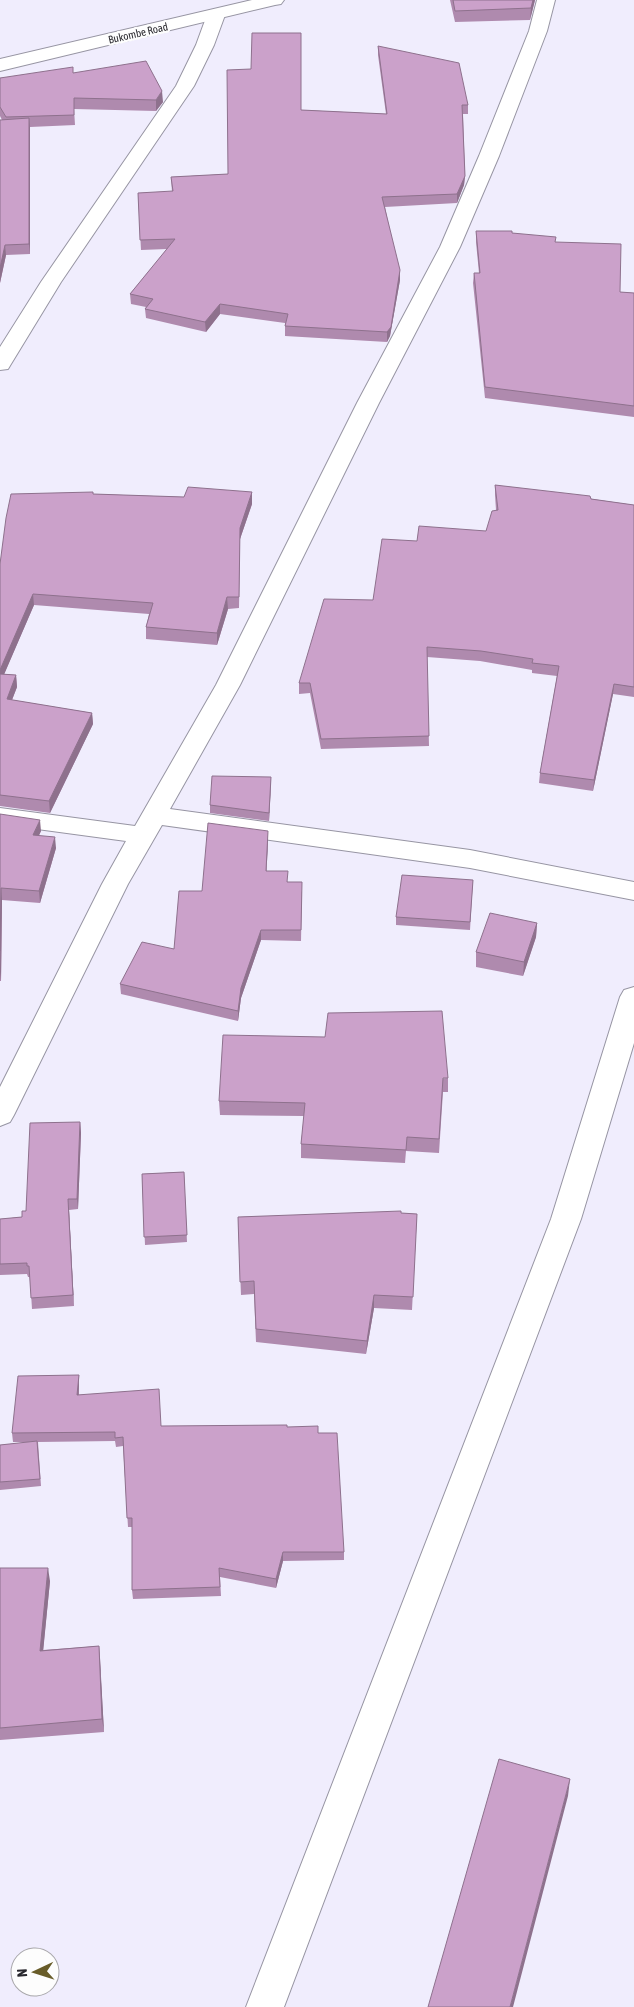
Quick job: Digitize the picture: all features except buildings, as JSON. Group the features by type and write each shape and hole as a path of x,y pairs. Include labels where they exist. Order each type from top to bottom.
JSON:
{"street":[{"name":"Bukombe Road","path":"0,66 275,0"},
{"path":"0,1114 114,884 228,685 368,403 450,247 538,31 546,0"},
{"path":"0,364 51,282 186,86 205,45 216,15"},
{"path":"0,816 148,825 470,859 634,891"},
{"path":"265,2007 566,1219 634,998"}]}
